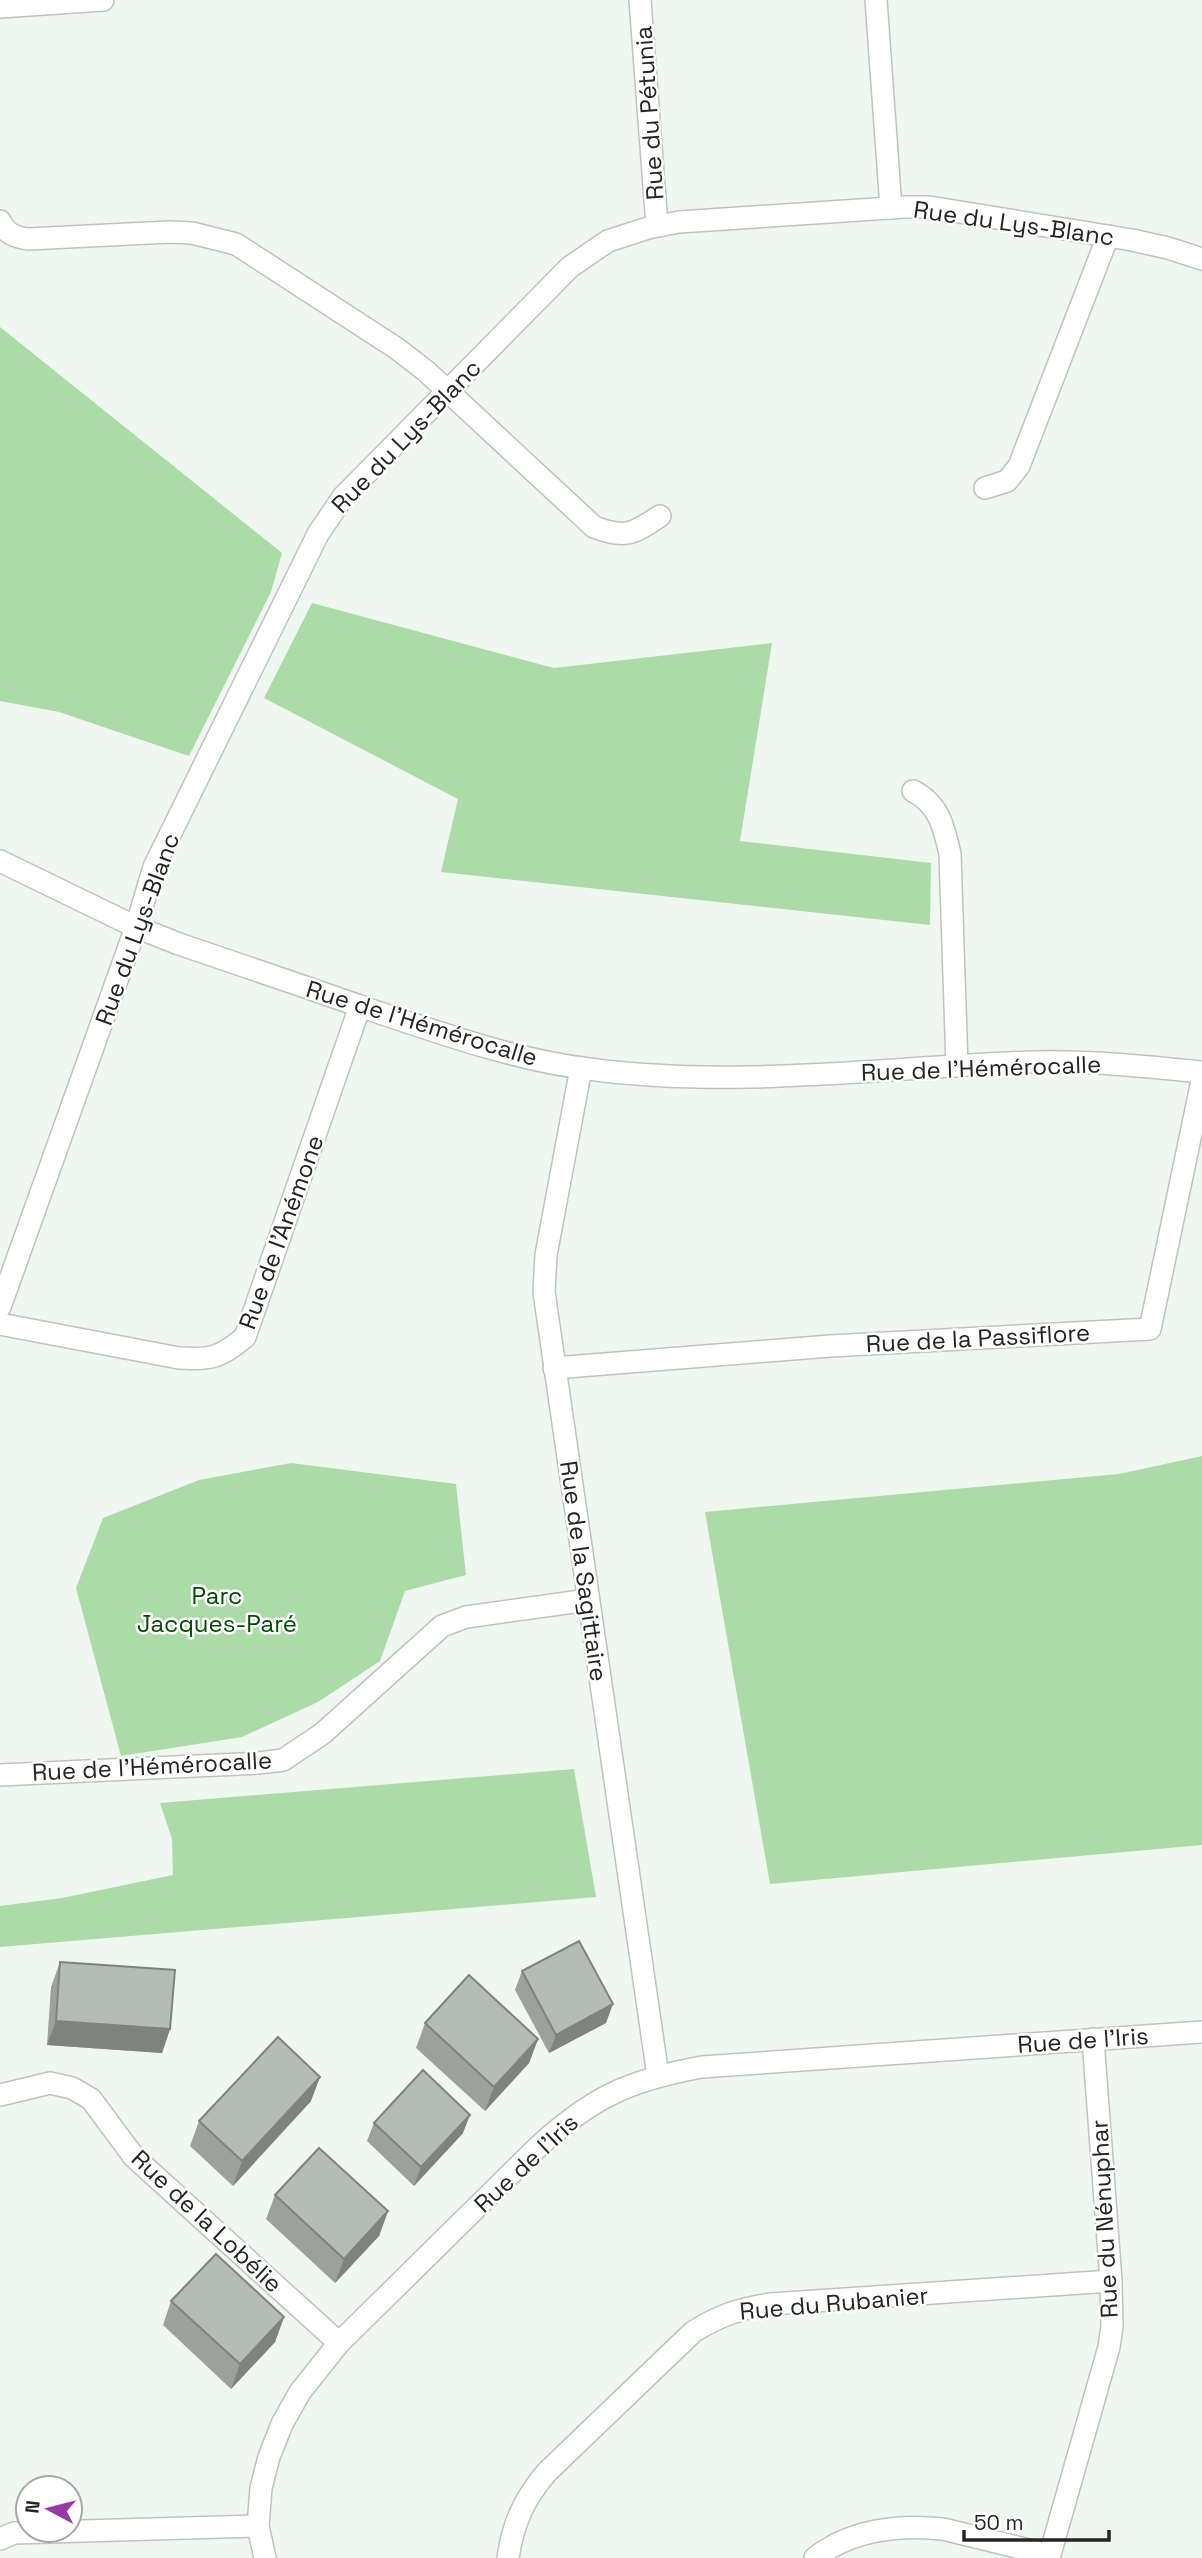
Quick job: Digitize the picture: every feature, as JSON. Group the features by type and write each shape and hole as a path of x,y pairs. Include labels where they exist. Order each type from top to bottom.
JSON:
{"street":[{"path":"0,8 103,0"},
{"name":"Rue du Pétunia","path":"640,0 657,226"},
{"path":"876,0 891,208"},
{"name":"Rue du Lys-Blanc","path":"0,1307 136,927 154,867 317,534 343,496 570,267 608,241 679,222 929,207 1168,247 1202,259"},
{"path":"0,221 4,229 14,236 28,239 169,232 192,233 236,244 396,348 426,371 594,527 612,534 627,535 660,516"},
{"path":"985,488 1007,481 1023,457 1108,236"},
{"path":"913,791 925,797 935,807 944,827 950,854 957,1066"},
{"name":"Rue de l'Hémérocalle","path":"0,861 136,927 440,1033 523,1056 581,1068 717,1079 780,1078 1035,1062 1100,1062 1202,1072"},
{"name":"Rue de l'Anémone","path":"0,1324 179,1358 205,1360 226,1353 245,1337 360,1006"},
{"name":"Rue de la Sagittaire","path":"581,1068 544,1274 554,1368 658,2076"},
{"name":"Rue de la Passiflore","path":"554,1368 830,1346 1150,1329 1202,1081"},
{"name":"Rue de l'Hémérocalle","path":"0,1775 260,1763 283,1759 322,1734 442,1626 466,1617 589,1600"},
{"name":"Rue de l'Iris","path":"265,2558 258,2526 261,2488 282,2424 300,2392 340,2343 568,2119 608,2095 630,2084 702,2067 1202,2032"},
{"name":"Rue du Nénuphar","path":"1049,2557 1109,2347 1112,2326 1093,2039"},
{"name":"Rue de la Lobélie","path":"0,2095 50,2083 72,2088 91,2099 134,2157 340,2343"},
{"name":"Rue du Rubanier","path":"508,2558 517,2515 530,2492 547,2472 693,2332 712,2319 732,2311 771,2304 1111,2281"},
{"path":"0,2539 14,2533 258,2526"},
{"path":"815,2558 829,2546 872,2531 925,2527 1049,2557"}],"green space":[{"path":"0,327 282,553 271,592 189,756 59,712 0,701"},
{"path":"312,603 554,668 772,643 740,841 931,863 930,925 441,872 458,799 264,698"},
{"path":"1202,1456 1202,1845 770,1884 705,1512 1119,1474"},
{"name":"Parc Jacques-Paré","path":"291,1463 456,1484 466,1575 405,1591 380,1661 318,1702 242,1737 121,1756 76,1588 103,1518 199,1480"},
{"path":"574,1769 596,1897 0,1947 0,1906 62,1898 173,1875 172,1839 160,1803"}],"building":[{"path":"579,1941 613,2004 556,2035 522,1971"},
{"path":"60,1962 175,1970 170,2029 56,2021"},
{"path":"469,1975 538,2039 494,2087 425,2023"},
{"path":"278,2037 320,2077 242,2161 199,2121"},
{"path":"423,2070 470,2115 421,2167 374,2123"},
{"path":"319,2148 388,2211 344,2259 275,2195"},
{"path":"216,2254 284,2317 240,2364 171,2301"}]}
